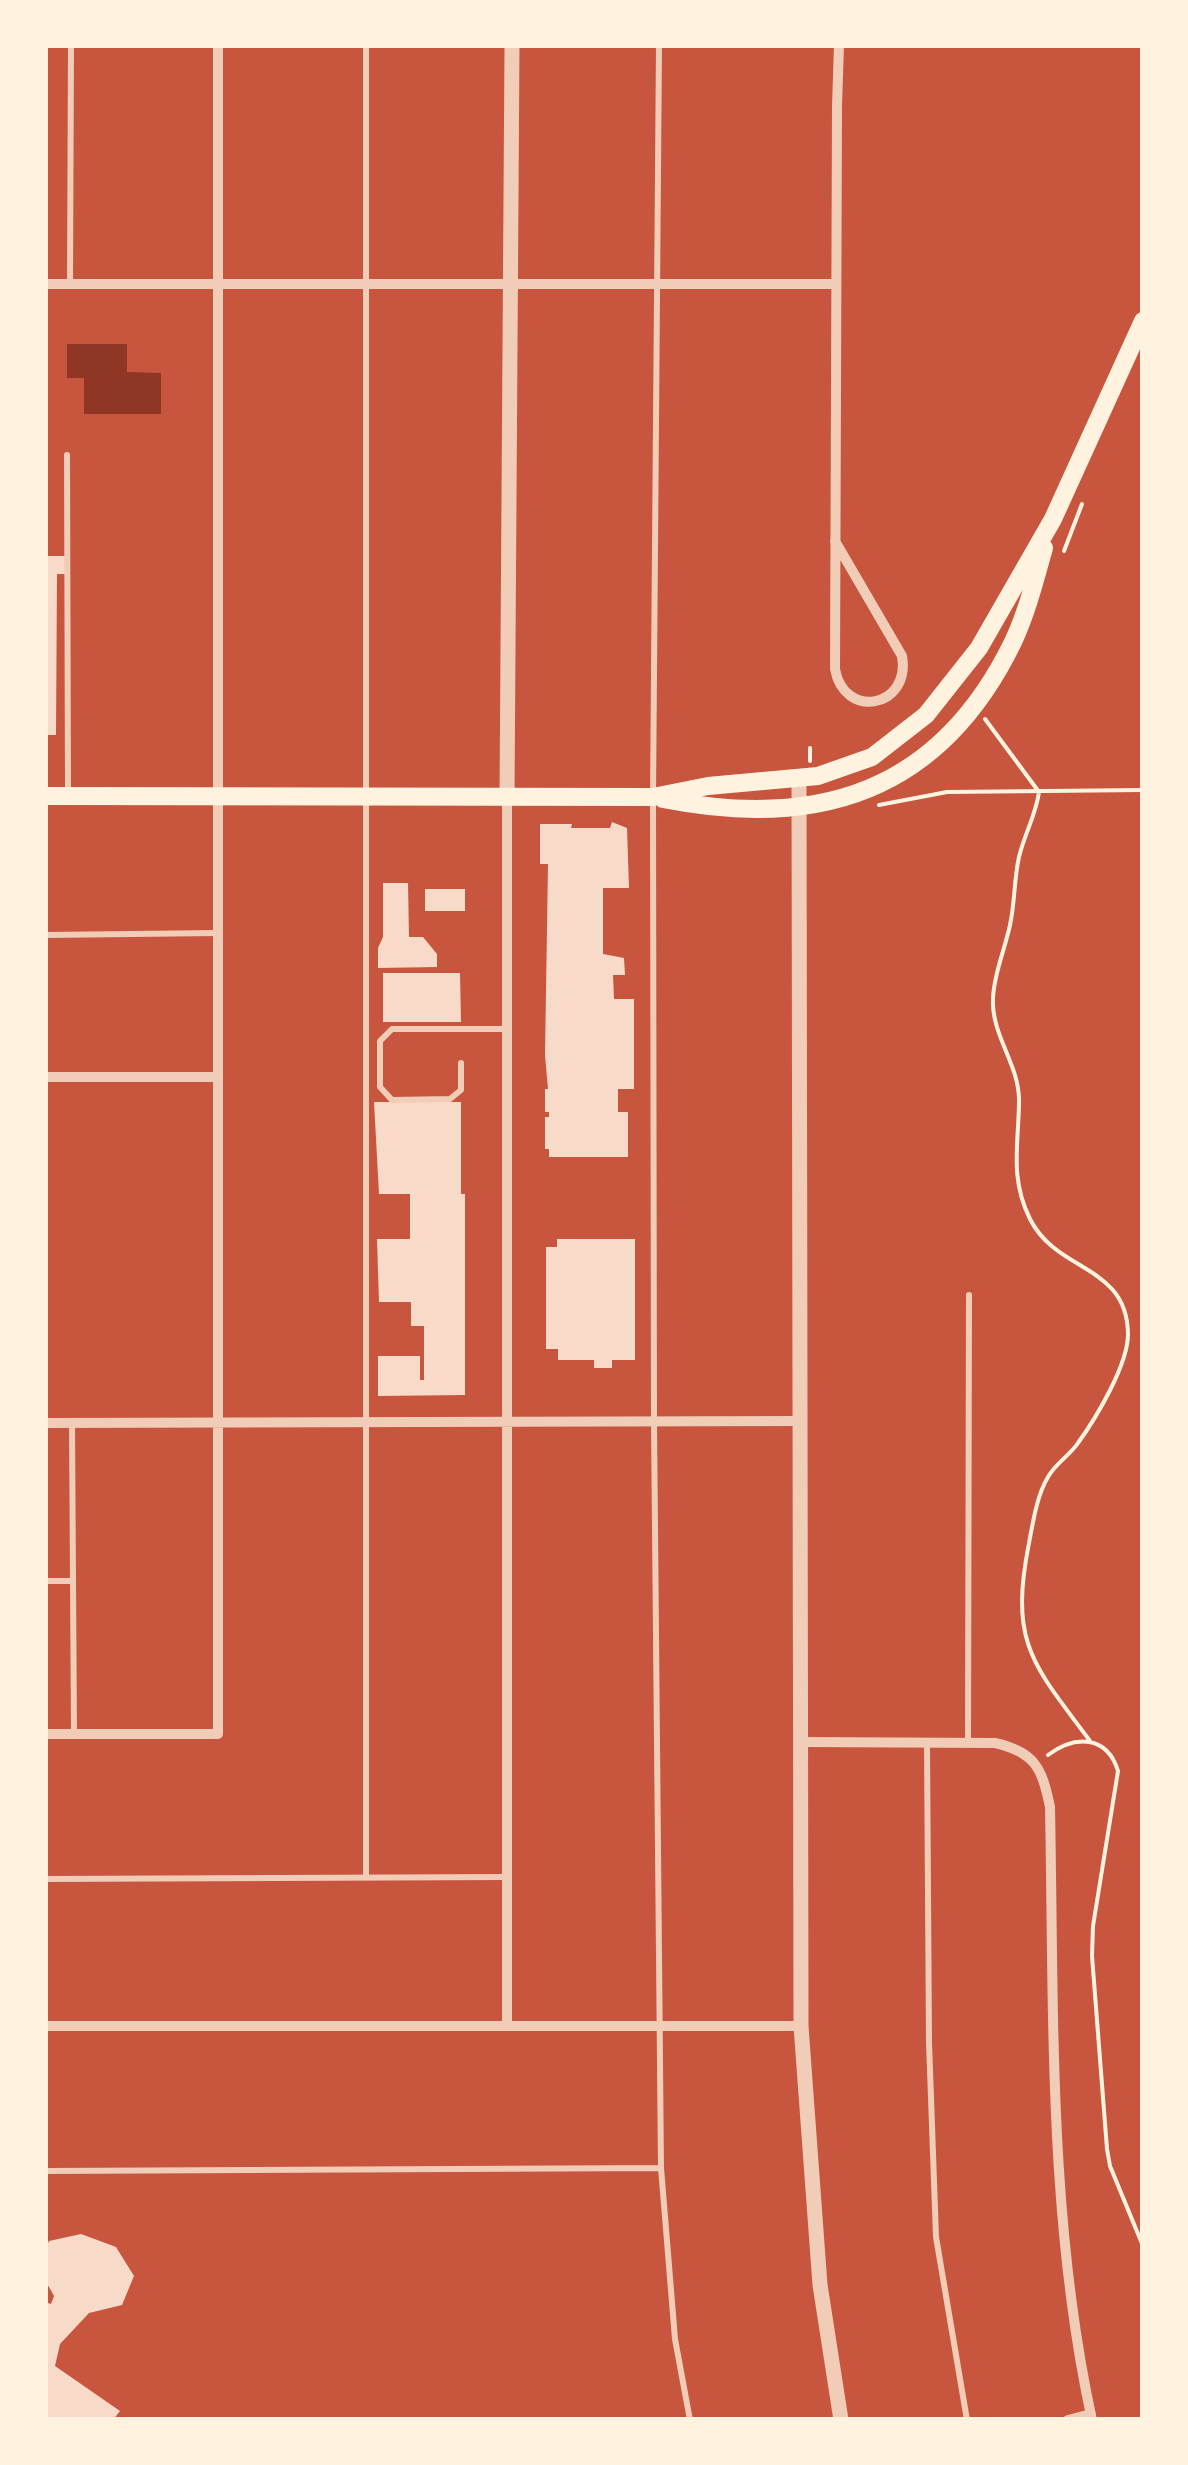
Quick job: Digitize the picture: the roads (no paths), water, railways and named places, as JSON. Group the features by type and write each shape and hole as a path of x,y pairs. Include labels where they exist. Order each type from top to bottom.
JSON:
{"main road":[{"path":"45,796 653,796 708,786 800,780 872,757 909,732 953,685 979,648 1053,519 1143,321"},
{"path":"653,796 713,808 865,800 920,761 964,720 1014,638 1053,519"}],"street":[{"path":"45,1734 218,1734 218,45"},
{"path":"507,2026 506,797 512,45"},
{"path":"836,541 902,656 902,677 882,700 860,701 837,680 836,541 836,284 839,45"},
{"path":"45,284 836,284"},
{"path":"800,780 802,2026 818,2268 841,2420"},
{"path":"45,1078 218,1077"},
{"path":"45,1423 801,1421"},
{"path":"801,1742 968,1743 1016,1748 1033,1760 1045,1780 1050,1806 1055,2102 1069,2291 1091,2417 1068,2420"},
{"path":"45,2026 802,2026"}],"lane":[{"path":"70,284 71,45"},
{"path":"366,45 366,1878"},
{"path":"659,45 653,796 661,2168 675,2340 690,2420"},
{"path":"68,454 68,796"},
{"path":"45,934 218,933"},
{"path":"462,1064 462,1090 450,1100 392,1100 380,1087 380,1041 392,1029 506,1029"},
{"path":"968,1743 969,1295"},
{"path":"72,1424 74,1734"},
{"path":"45,1581 72,1580"},
{"path":"927,1742 929,2042 936,2237 967,2420"},
{"path":"45,1880 507,1877"},
{"path":"45,2171 661,2168"}]}
